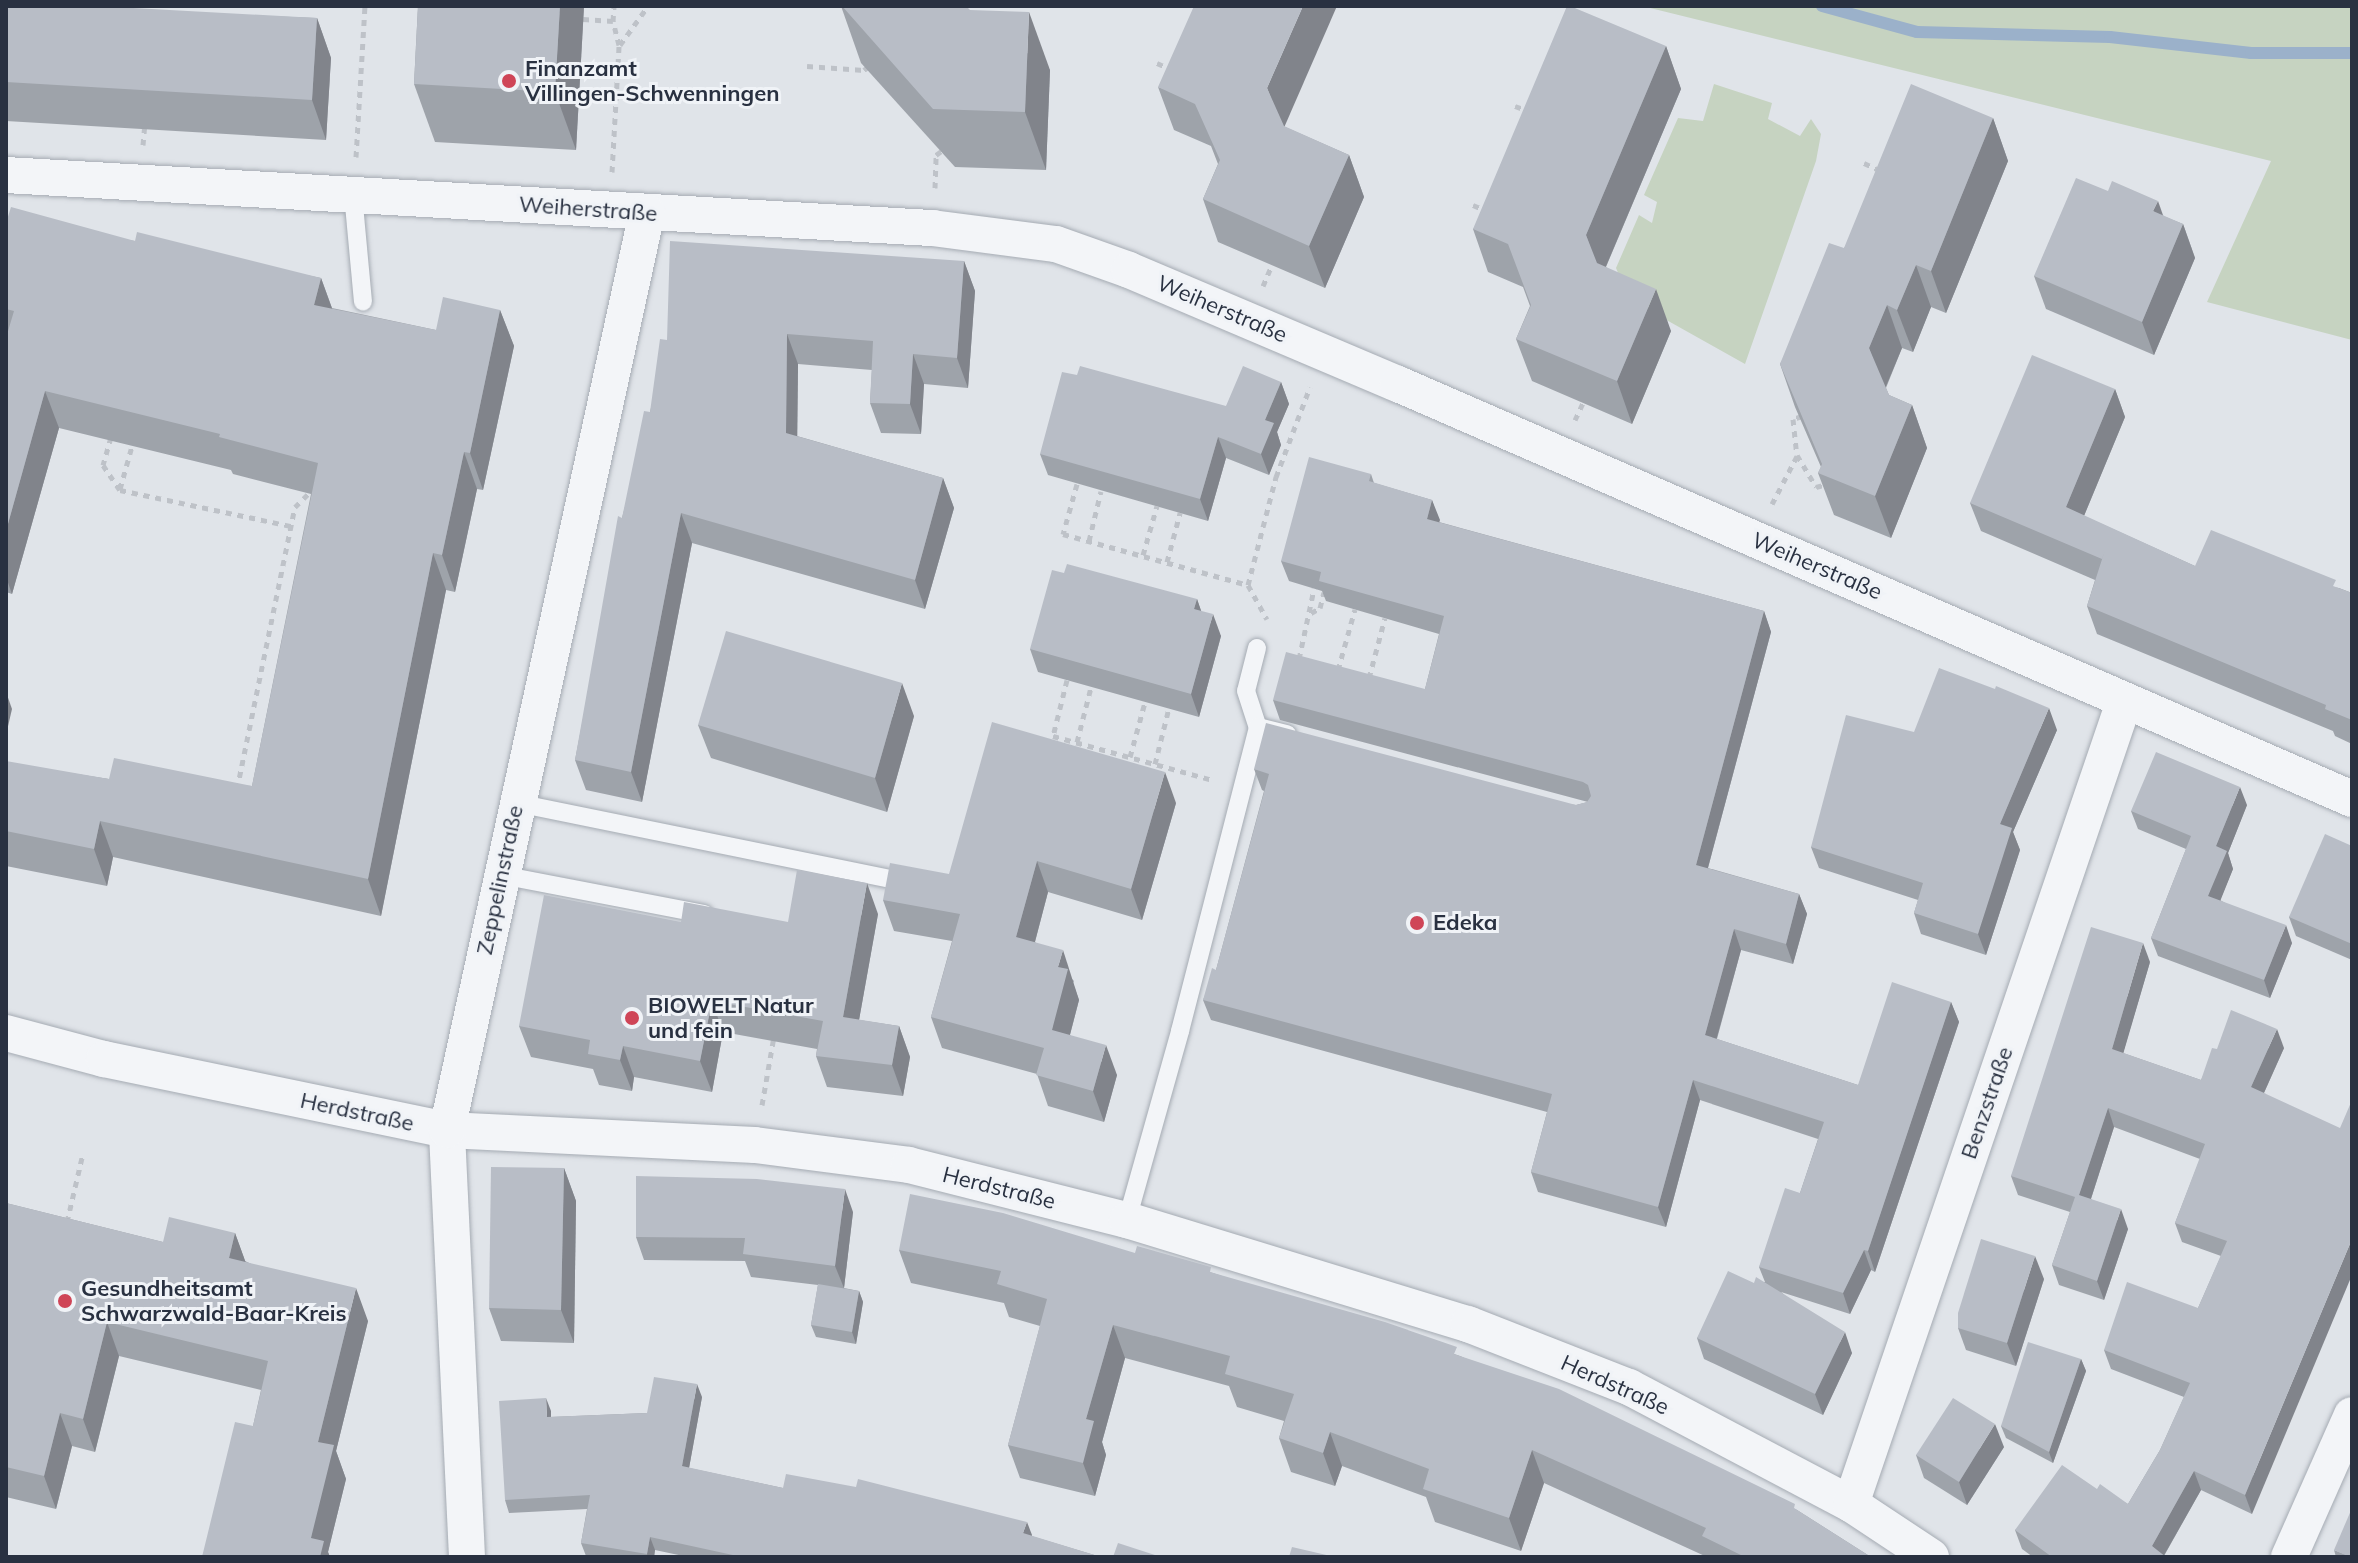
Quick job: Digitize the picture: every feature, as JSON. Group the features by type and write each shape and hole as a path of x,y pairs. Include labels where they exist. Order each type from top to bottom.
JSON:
{"street":[{"name":"Weiherstraße","path":"6,177 932,228 1056,244 1129,270 1327,354 2352,799"},
{"name":"Zeppelinstraße","path":"467,1557 447,1130 647,213"},
{"name":"Benzstraße","path":"1851,1504 2124,702"},
{"name":"Herdstraße","path":"6,1033 104,1059 447,1130 755,1145 909,1165 1127,1220 1468,1324 1629,1387 1851,1504 1931,1557"},
{"path":"2289,1557 2352,1415"}],"lane":[{"path":"353,194 363,302"},
{"path":"1127,1220 1180,1031 1258,727 1246,691 1257,648"},
{"path":"1258,727 1302,738"},
{"path":"517,803 932,888"},
{"path":"501,875 716,917"}],"path":[{"path":"353,194 365,6"},
{"path":"610,210 619,45 613,21 614,6"},
{"path":"619,45 648,6"},
{"path":"583,19 613,21"},
{"path":"807,66 864,70 879,58"},
{"path":"1157,63 1183,74"},
{"path":"1515,106 1539,116"},
{"path":"141,183 146,109"},
{"path":"932,228 936,155 954,142"},
{"path":"1864,163 1891,175"},
{"path":"1473,205 1497,215"},
{"path":"1077,484 1063,534 1248,585 1276,477 1307,392 1327,354"},
{"path":"1805,415 1793,419 1797,455 1816,487 1831,482"},
{"path":"113,427 103,465 120,490 291,526"},
{"path":"120,490 132,446"},
{"path":"1754,539 1797,455"},
{"path":"235,800 295,507 313,489"},
{"path":"1089,541 1101,491"},
{"path":"1143,555 1157,506"},
{"path":"1167,562 1180,513"},
{"path":"1299,659 1314,589"},
{"path":"1311,613 1320,608 1324,592"},
{"path":"1338,671 1355,609"},
{"path":"1369,679 1385,618"},
{"path":"1257,648 1312,663"},
{"path":"1325,667 1348,673"},
{"path":"1359,676 1383,683"},
{"path":"1067,680 1053,736 1241,787"},
{"path":"1077,742 1091,687"},
{"path":"1130,757 1145,702"},
{"path":"1155,764 1169,708"},
{"path":"755,1145 777,1023"},
{"path":"64,1233 83,1153"}],"green space":[{"path":"1642,6 2352,6 2352,340 2207,302 2271,161"},
{"path":"1714,84 1772,103 1768,119 1800,136 1811,119 1821,134 1816,161 1745,364 1629,299 1616,268 1639,215 1652,223 1657,202 1644,195 1678,118 1703,121"}],"building":[{"path":"6,6 97,6 317,18 312,100 6,82"},
{"path":"418,6 560,6 555,92 414,84"},
{"path":"842,6 966,6 970,10 1029,12 1025,112 933,109"},
{"path":"1194,6 1303,6 1267,88 1284,126 1349,155 1309,246 1203,199 1220,160 1195,104 1158,87"},
{"path":"1567,6 1666,46 1586,235 1597,263 1656,289 1617,381 1516,339 1531,305 1508,244 1473,229"},
{"path":"1911,84 1993,118 1931,271 1916,265 1897,310 1887,305 1869,348 1889,395 1912,405 1875,496 1818,473 1822,464 1780,364 1829,243 1844,248"},
{"path":"2076,178 2108,191 2112,181 2158,201 2153,211 2183,224 2142,322 2034,276"},
{"path":"11,207 135,241 137,232 321,278 314,305 436,330 443,297 500,310 470,453 464,452 442,555 433,553 368,879 100,821 94,849 6,831 6,761 109,779 114,758 252,786 318,463 219,437 220,434 45,391 6,531 6,338 14,311 6,309 6,223"},
{"path":"670,241 964,261 957,358 913,354 910,404 870,403 873,341 787,334 786,433 943,478 915,580 681,513 631,772 575,760 618,516 622,518 644,411 650,412 660,339 667,340"},
{"path":"2032,355 2115,389 2066,507 2195,566 2211,530 2336,580 2333,586 2352,593 2352,720 2325,709 2326,705 2087,606 2105,550 2102,559 1970,503"},
{"path":"1080,366 1226,406 1243,366 1281,382 1265,420 1274,423 1261,454 1218,437 1200,499 1040,454 1062,372 1077,375"},
{"path":"1309,457 1371,474 1369,481 1432,500 1427,519 1764,611 1696,865 1799,894 1786,944 1734,929 1705,1035 1858,1085 1892,982 1951,1002 1868,1251 1864,1250 1843,1293 1759,1267 1785,1188 1800,1193 1824,1122 1693,1080 1658,1207 1531,1172 1552,1094 1203,1000 1212,968 1216,970 1269,774 1254,769 1266,723 1576,805 1587,802 1591,796 1588,785 1583,782 1273,700 1286,652 1425,689 1444,616 1319,581 1321,572 1281,561"},
{"path":"1067,564 1197,599 1194,609 1213,614 1191,694 1030,649 1052,570 1064,573"},
{"path":"726,631 902,683 875,778 698,725"},
{"path":"1939,668 1995,689 1996,686 2049,708 2000,824 2012,828 1978,934 1914,913 1923,883 1811,847 1846,715 1914,732"},
{"path":"992,722 1165,772 1131,889 1037,861 1016,937 1063,950 1058,967 1068,969 1052,1030 1106,1045 1093,1091 1036,1075 1044,1048 931,1017 960,914 883,900 890,863 949,874"},
{"path":"2156,752 2240,787 2216,846 2227,851 2208,896 2286,925 2264,980 2151,938 2191,836 2131,811"},
{"path":"2325,834 2352,846 2352,944 2289,917"},
{"path":"797,870 867,883 843,1017 899,1026 892,1065 816,1056 823,1021 712,1001 700,1061 623,1046 620,1060 588,1054 590,1040 519,1026 544,895 681,922 684,902 788,922"},
{"path":"2091,927 2143,943 2112,1049 2201,1080 2212,1048 2217,1049 2231,1010 2277,1029 2251,1087 2340,1128 2352,1100 2352,1239 2245,1495 2194,1471 2152,1546 2166,1557 2052,1557 2015,1530 2062,1465 2097,1489 2100,1484 2128,1504 2160,1450 2190,1383 2104,1350 2127,1282 2198,1308 2227,1241 2175,1223 2205,1144 2108,1108 2079,1195 2121,1209 2097,1281 2052,1265 2075,1197 2011,1176"},
{"path":"491,1167 564,1168 561,1310 489,1308"},
{"path":"636,1176 757,1179 845,1189 835,1266 743,1254 745,1238 636,1237"},
{"path":"910,1194 1003,1213 1135,1253 1137,1246 1211,1267 1210,1272 1385,1322 1457,1347 1454,1354 1559,1389 1795,1504 1794,1508 1871,1557 1745,1557 1702,1536 1706,1528 1532,1450 1509,1518 1423,1489 1429,1469 1330,1432 1323,1453 1279,1438 1294,1394 1225,1374 1230,1356 1113,1325 1086,1419 1094,1421 1083,1463 1008,1445 1047,1299 997,1284 1001,1271 899,1250"},
{"path":"6,1203 163,1242 169,1217 235,1233 229,1258 356,1288 318,1442 334,1445 311,1538 324,1541 320,1557 202,1557 235,1422 253,1426 268,1361 107,1322 83,1419 60,1413 44,1476 6,1467"},
{"path":"1981,1239 2035,1256 2007,1343 1958,1328 1958,1313"},
{"path":"1728,1271 1754,1283 1756,1277 1845,1332 1815,1394 1697,1338"},
{"path":"818,1284 859,1291 852,1332 811,1325"},
{"path":"2028,1342 2081,1359 2049,1452 2001,1426"},
{"path":"654,1377 697,1384 682,1466 783,1488 786,1474 856,1487 858,1479 1027,1522 1023,1533 1101,1557 742,1557 650,1537 647,1554 581,1543 590,1495 505,1500 499,1401 546,1398 547,1417 647,1413"},
{"path":"1953,1398 1995,1424 1959,1482 1916,1455"},
{"path":"2352,1508 2352,1557 2350,1557 2334,1550"},
{"path":"1118,1543 1158,1556 1158,1557 1113,1557"},
{"path":"1292,1547 1335,1557 1289,1557"}],"waterway":[{"path":"1822,6 1917,32 2110,37 2251,53 2352,53"}],"place":[{"name":"Finanzamt Villingen-Schwenningen","path":"509,81"},
{"name":"Edeka","path":"1417,923"},
{"name":"BIOWELT Natur und fein","path":"632,1018"},
{"name":"Gesundheitsamt Schwarzwald-Baar-Kreis","path":"65,1301"}]}
